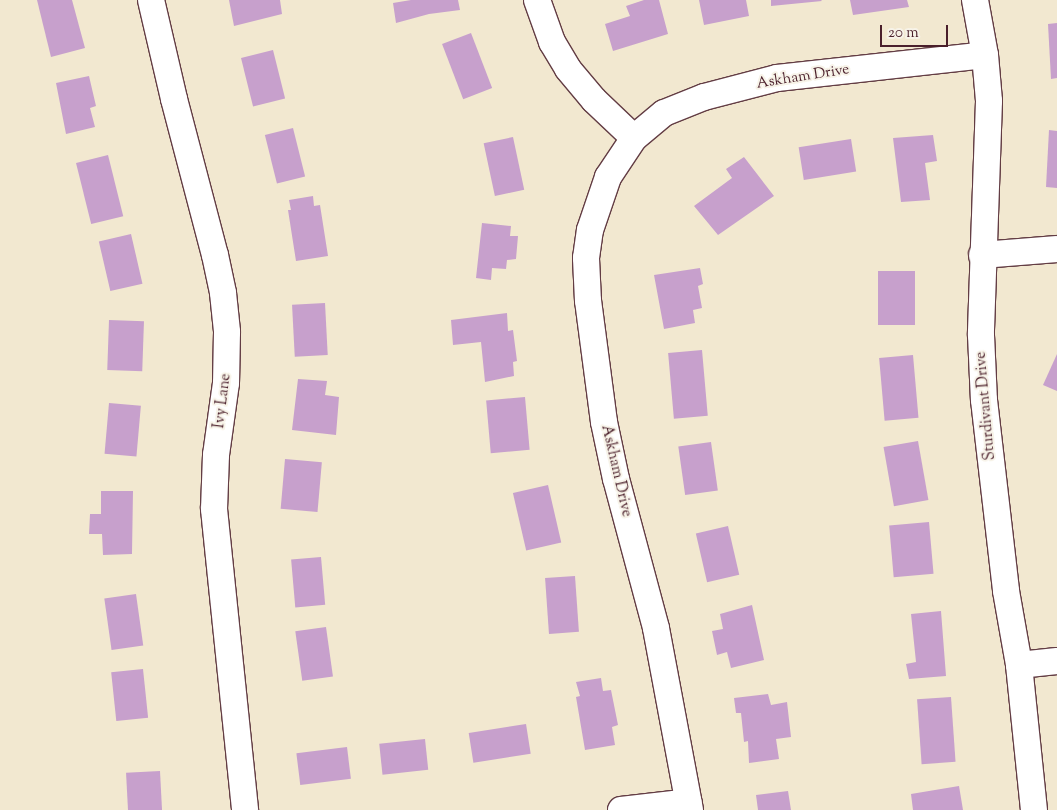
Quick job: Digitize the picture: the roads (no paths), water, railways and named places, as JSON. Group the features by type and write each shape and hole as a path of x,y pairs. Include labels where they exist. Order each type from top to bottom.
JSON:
{"street":[{"name":"Ivy Lane","path":"151,0 174,100 216,255 223,293 227,332 226,382 216,455 214,509 245,810"},
{"path":"537,0 552,42 568,69 594,100 634,138"},
{"name":"Sturdivant Drive","path":"975,0 985,55 989,101 980,335 984,400 1006,591 1019,665 1034,810"},
{"name":"Askham Drive","path":"690,806 656,628 616,479 604,422 588,301 586,258 590,230 608,177 634,138 664,113 704,97 777,78 985,55"},
{"path":"982,255 1057,249"},
{"path":"1019,665 1057,661"},
{"path":"621,810 690,806"}]}
